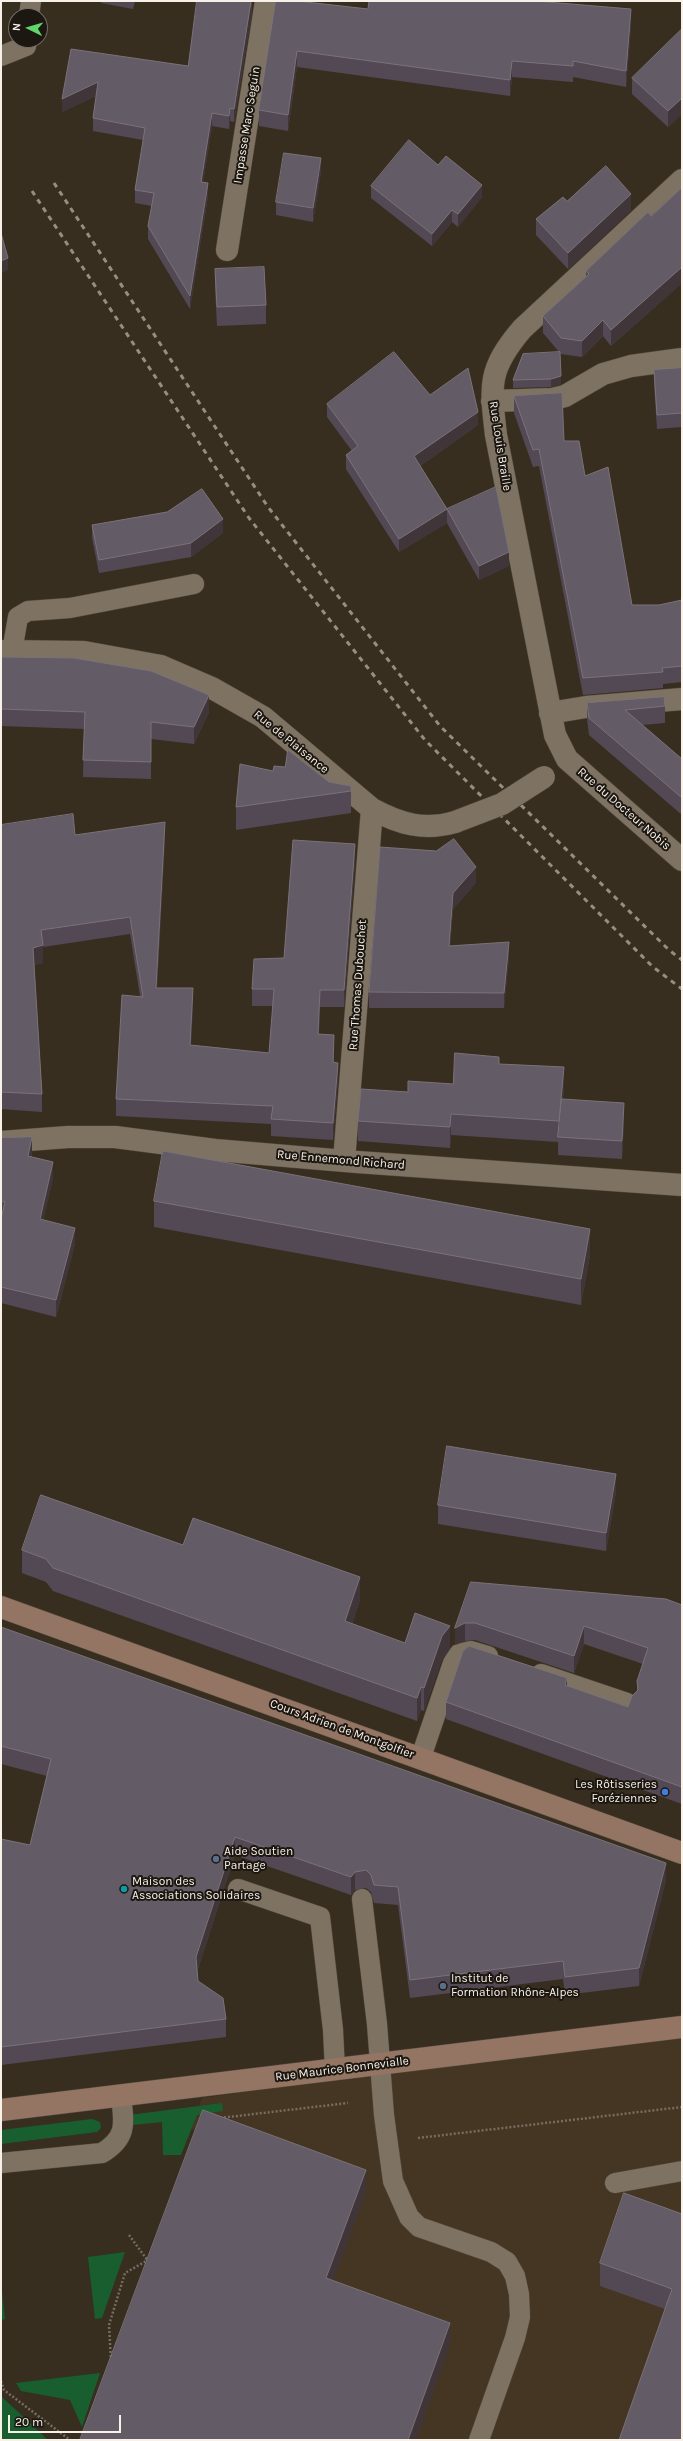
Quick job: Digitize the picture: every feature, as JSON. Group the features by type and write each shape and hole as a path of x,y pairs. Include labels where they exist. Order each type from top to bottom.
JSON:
{"main road":[{"name":"Cours Adrien de Montgolfier","path":"1,1608 421,1757 682,1853"},
{"name":"Rue Maurice Bonnevialle","path":"1,2110 682,2027"}],"street":[{"name":"Impasse Marc Seguin","path":"227,250 266,1"},
{"name":"Rue Louis Braille","path":"566,759 555,735 550,714 496,435 492,401 494,374 504,350 517,334 682,180"},
{"path":"492,401 553,400 565,396 603,374 631,366 682,359"},
{"name":"Rue de Plaisance","path":"8,651 84,652 161,666 212,688 263,717 372,809 392,820 414,827 441,826 502,804 544,777 566,759"},
{"path":"550,714 586,707 682,699"},
{"name":"Rue du Docteur Nobis","path":"566,759 682,860"},
{"name":"Rue Thomas Dubouchet","path":"344,1161 372,809"},
{"name":"Rue Ennemond Richard","path":"1,1142 68,1137 114,1137 215,1150 344,1161 682,1185"}],"lane":[{"path":"1,56 21,48"},
{"path":"8,651 14,640 18,617 28,612 70,608 194,584"},
{"path":"421,1757 453,1663 459,1654 472,1651 627,1703"},
{"path":"238,1889 320,1917 333,2030 335,2070"},
{"path":"362,1899 384,2115 393,2182 409,2217 419,2227 432,2233 491,2252 507,2262 515,2276 519,2294 520,2317 515,2338 479,2440"},
{"path":"1,2163 102,2153 114,2146 122,2135 124,2120 121,2096"},
{"path":"615,2183 682,2171"}],"path":[{"path":"214,2119 348,2103"},
{"path":"415,2131 416,2139 682,2107"},
{"path":"129,2235 148,2261"},
{"path":"111,2368 109,2325 125,2273 148,2261 151,2253"},
{"path":"1,2381 4,2390 70,2440"}],"shaded area":[{"path":"682,2030 682,2440 89,2440 202,2132 191,2129 202,2098"}],"green space":[{"path":"222,2103 223,2111 197,2115 181,2155 163,2155 162,2122 132,2125 129,2115"},
{"path":"92,2119 100,2122 101,2128 97,2132 1,2144 1,2130"},
{"path":"125,2252 102,2318 95,2319 88,2257"},
{"path":"1,2282 5,2319 1,2320"},
{"path":"100,2373 82,2427 70,2400 21,2391 16,2383"},
{"path":"1,2396 48,2440 1,2440"}],"building":[{"path":"197,1 251,1 234,109 230,108 229,116 212,113 201,182 208,183 190,296 148,226 154,193 135,190 145,128 93,118 98,82 62,99 71,49 188,66"},
{"path":"276,1 297,1 368,9 369,1 535,1 631,9 626,71 573,61 573,66 512,61 510,80 297,51 288,115 259,110"},
{"path":"682,29 682,98 668,111 632,78"},
{"path":"409,140 438,165 446,156 482,185 458,214 452,210 432,234 371,186"},
{"path":"284,153 321,158 313,208 276,202"},
{"path":"606,166 631,194 568,253 536,219 563,197 567,201"},
{"path":"682,188 682,267 611,330 603,320 582,341 561,338 543,316 589,274 586,271 648,212 651,216"},
{"path":"1,233 8,258 1,261"},
{"path":"264,267 266,305 217,307 215,269"},
{"path":"394,352 430,395 468,368 478,412 414,456 447,509 399,539 346,455 358,446 327,404"},
{"path":"560,352 561,376 551,379 513,380 523,354"},
{"path":"682,368 682,413 657,415 654,370"},
{"path":"562,393 564,441 579,441 585,476 608,467 632,605 659,605 682,600 682,666 662,668 663,672 583,678 539,449 533,450 514,396"},
{"path":"496,487 509,552 479,566 447,509"},
{"path":"202,489 223,519 191,543 99,560 92,525 167,512"},
{"path":"1,657 74,658 151,671 209,695 194,727 151,722 151,762 83,760 85,712 1,709"},
{"path":"664,697 665,706 625,710 682,759 682,798 589,718 587,703"},
{"path":"288,750 329,782 351,786 351,791 236,807 240,764 273,771 274,766 285,767"},
{"path":"73,814 75,835 165,822 156,988 193,988 190,1045 269,1053 274,989 252,989 254,959 284,958 293,840 355,844 344,990 320,990 318,1034 334,1035 333,1062 338,1063 333,1123 271,1119 273,1106 116,1099 122,995 143,997 130,917 41,930 43,945 33,948 42,1094 1,1092 1,825"},
{"path":"454,839 476,867 453,893 449,946 509,942 504,993 369,992 380,847 436,851"},
{"path":"455,1053 499,1057 499,1064 564,1067 559,1121 451,1114 450,1127 358,1121 361,1089 408,1092 408,1081 453,1084"},
{"path":"562,1099 624,1103 622,1141 558,1137"},
{"path":"32,1137 28,1156 53,1162 40,1219 75,1228 56,1300 1,1287 1,1219 5,1202 1,1201 1,1138"},
{"path":"163,1151 590,1229 581,1279 154,1201"},
{"path":"447,1446 616,1474 606,1533 438,1505"},
{"path":"41,1495 183,1545 193,1518 360,1577 345,1621 405,1643 415,1613 450,1626 442,1636 424,1688 421,1687 417,1698 53,1568 46,1559 22,1550"},
{"path":"471,1582 666,1599 682,1605 682,1787 446,1702 463,1651 469,1646 567,1678 565,1685 628,1707 632,1696 638,1690 637,1681 648,1648 584,1626 574,1656 475,1623 465,1623 455,1628"},
{"path":"1,1627 666,1863 639,1968 565,1977 563,1961 410,1980 398,1887 374,1885 371,1875 366,1870 355,1872 351,1877 235,1837 196,1957 198,1981 223,1998 226,2019 1,2047 1,1839 30,1845 51,1759 1,1746"},
{"path":"203,2110 366,2170 326,2278 450,2323 408,2440 80,2440"},
{"path":"624,2193 682,2214 682,2440 619,2440 672,2289 600,2263"}],"railway":[{"path":"54,183 268,507 440,726 669,950 682,960"},
{"path":"32,191 249,518 425,740 653,967 682,989"}],"place":[{"name":"Les Rôtisseries Foréziennes","path":"665,1792"},
{"name":"Aide Soutien Partage","path":"216,1859"},
{"name":"Maison des Associations Solidaires","path":"124,1889"},
{"name":"Institut de Formation Rhône-Alpes","path":"443,1986"}]}
